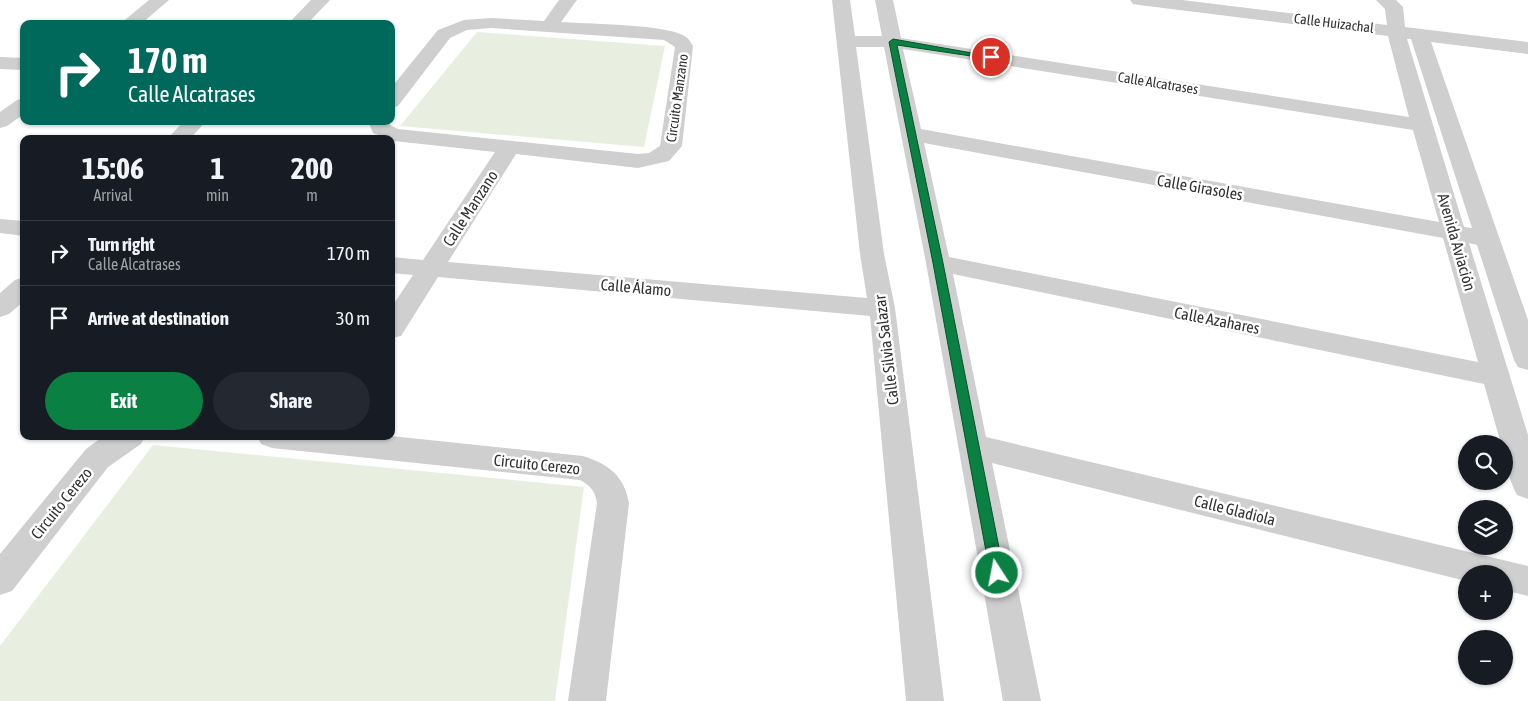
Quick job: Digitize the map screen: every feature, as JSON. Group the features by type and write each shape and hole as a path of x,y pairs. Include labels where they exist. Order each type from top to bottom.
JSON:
{"street":[{"path":"134,20 160,0"},
{"path":"300,20 321,0"},
{"path":"549,27 568,0"},
{"name":"Calle Silvia Salazar","path":"841,0 872,254 882,308 925,701"},
{"path":"884,0 938,263 1022,701"},
{"name":"Calle Huizachal","path":"1140,0 1528,48"},
{"name":"Avenida Aviación","path":"1385,0 1394,7 1395,31 1528,486"},
{"name":"Circuito Manzano","path":"395,97 444,34 455,27 484,23 667,35 684,46 671,146 663,155 638,161 395,135"},
{"name":"Avenida Aviación","path":"1419,34 1528,360"},
{"name":"Calle Alcatrases","path":"846,41 893,42 1422,125"},
{"path":"0,63 20,64"},
{"path":"0,122 20,107"},
{"path":"182,135 192,125"},
{"name":"Circuito Manzano","path":"379,125 380,129 394,135"},
{"name":"Calle Girasoles","path":"912,134 1488,239"},
{"name":"Calle Manzano","path":"395,322 509,148"},
{"path":"0,226 20,228"},
{"name":"Calle Azahares","path":"938,263 1496,376"},
{"name":"Calle Álamo","path":"395,265 882,308"},
{"path":"0,308 20,290"},
{"name":"Circuito Cerezo","path":"0,580 97,458 123,440"},
{"name":"Circuito Cerezo","path":"329,440 582,468 599,474 606,481 612,492 613,502 587,701"},
{"name":"Calle Gladiola","path":"973,446 1460,565"},
{"path":"1513,577 1528,581"}],"green space":[{"path":"477,32 665,46 644,147 400,126"},
{"path":"153,445 584,487 555,701 0,701 0,646"}],"route":[{"path":"991,57 893,42 938,263 997,573"}]}
